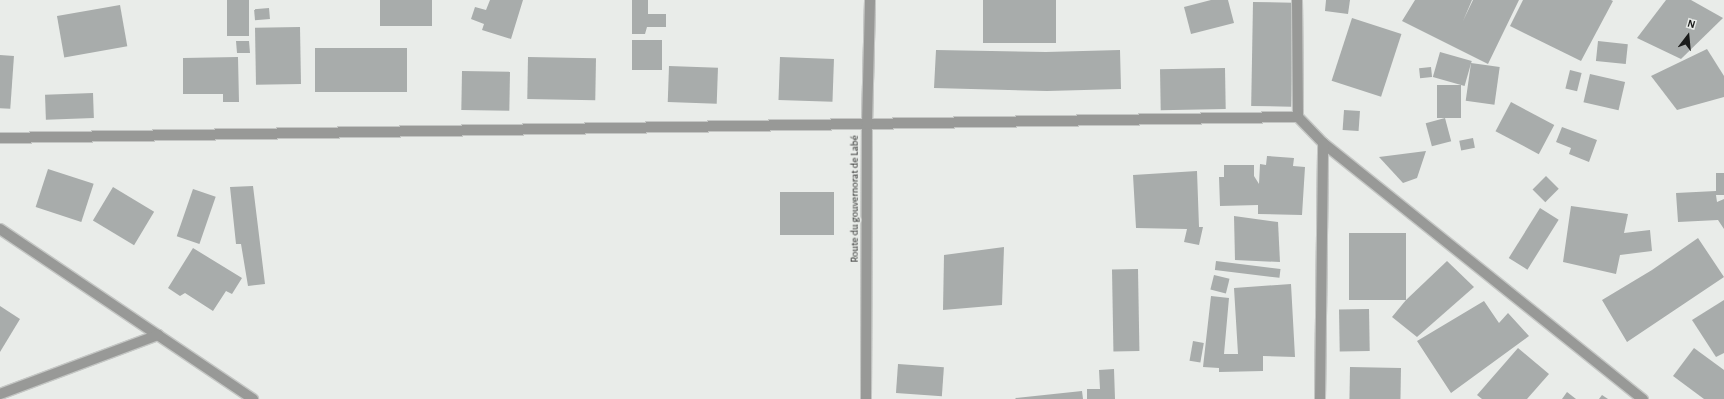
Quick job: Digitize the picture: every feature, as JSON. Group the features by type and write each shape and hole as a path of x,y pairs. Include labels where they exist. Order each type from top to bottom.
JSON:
{"street":[{"name":"Route du gouvernorat de Labé","path":"866,399 867,124 870,0"},
{"path":"1297,0 1298,117 1323,143 1643,399"},
{"path":"0,138 1298,117"},
{"path":"1320,399 1323,143"},
{"path":"0,229 253,399"},
{"path":"0,394 158,335"}],"building":[{"path":"227,0 249,0 249,36 227,36"},
{"path":"380,0 432,0 432,26 380,26"},
{"path":"490,0 523,0 511,39 482,30 484,24 471,19 475,7 486,10"},
{"path":"632,0 648,0 648,14 666,14 666,27 647,27 645,34 632,34"},
{"path":"983,0 1056,0 1056,43 983,43"},
{"path":"1211,0 1228,0 1234,23 1191,34 1184,7"},
{"path":"1326,0 1350,0 1348,14 1325,11"},
{"path":"1415,0 1472,0 1463,21 1473,0 1519,0 1488,64 1402,21"},
{"path":"1523,0 1613,1 1581,61 1510,26"},
{"path":"1666,0 1691,0 1723,18 1681,59 1637,38"},
{"path":"1253,2 1293,3 1291,107 1251,106"},
{"path":"120,5 127,46 64,57 57,16"},
{"path":"269,8 270,19 255,20 254,9"},
{"path":"1352,18 1401,34 1381,97 1332,81"},
{"path":"300,27 301,84 256,85 255,28"},
{"path":"632,40 662,40 662,70 632,70"},
{"path":"236,41 249,41 250,53 237,53"},
{"path":"1598,41 1628,44 1626,64 1596,61"},
{"path":"315,48 407,48 407,92 315,92"},
{"path":"1707,49 1724,76 1724,97 1677,110 1651,76"},
{"path":"936,50 1046,52 1120,50 1121,89 1047,91 934,88"},
{"path":"1440,52 1472,61 1465,86 1433,77"},
{"path":"0,55 14,56 10,109 0,108"},
{"path":"238,57 239,102 223,102 223,94 183,94 183,58"},
{"path":"528,57 596,58 595,100 527,99"},
{"path":"780,57 834,59 832,102 778,100"},
{"path":"1471,63 1500,67 1494,105 1466,101"},
{"path":"669,66 718,68 717,104 668,102"},
{"path":"1431,67 1432,77 1420,78 1419,68"},
{"path":"1225,68 1226,109 1161,110 1160,69"},
{"path":"1570,70 1582,73 1577,91 1565,88"},
{"path":"462,71 510,72 509,111 461,110"},
{"path":"1590,74 1625,82 1619,110 1583,102"},
{"path":"1437,85 1461,85 1461,118 1437,118"},
{"path":"93,93 94,118 46,120 45,95"},
{"path":"1511,102 1554,125 1539,154 1496,131"},
{"path":"1344,110 1360,111 1359,131 1343,130"},
{"path":"1445,118 1451,141 1432,146 1426,123"},
{"path":"1562,127 1597,140 1589,162 1569,154 1571,148 1556,142"},
{"path":"1473,138 1475,148 1461,150 1459,141"},
{"path":"1426,151 1417,178 1403,183 1379,157"},
{"path":"1267,156 1294,158 1293,166 1305,167 1302,215 1258,214 1258,205 1220,206 1219,177 1224,177 1224,165 1254,165 1254,176 1259,184 1260,164 1266,165"},
{"path":"48,169 94,184 81,222 36,207"},
{"path":"1197,171 1199,227 1203,227 1199,245 1184,242 1187,229 1136,228 1133,175"},
{"path":"1716,173 1724,173 1724,195 1716,195 1717,202 1724,199 1724,229 1718,220 1678,222 1676,193 1716,191"},
{"path":"1546,176 1559,189 1545,202 1533,189"},
{"path":"253,186 265,284 248,286 241,244 236,244 230,187"},
{"path":"113,187 154,212 134,245 93,220"},
{"path":"193,189 216,197 199,244 177,236"},
{"path":"780,192 834,192 834,235 780,235"},
{"path":"1571,206 1628,214 1624,233 1650,230 1652,251 1620,255 1616,274 1563,262"},
{"path":"1540,208 1559,220 1527,270 1509,258"},
{"path":"1234,216 1278,222 1280,262 1235,260"},
{"path":"1349,233 1406,233 1406,300 1349,300"},
{"path":"1698,238 1724,277 1627,342 1602,300 1652,270"},
{"path":"1004,247 1002,305 943,310 944,255"},
{"path":"193,248 242,278 232,294 226,291 213,311 185,293 180,296 168,288"},
{"path":"1216,261 1281,269 1279,278 1215,270"},
{"path":"1447,261 1474,287 1417,337 1392,317 1406,300"},
{"path":"1112,269 1138,269 1139,351 1113,351"},
{"path":"1214,275 1230,279 1226,293 1210,290"},
{"path":"1291,284 1295,357 1263,356 1263,371 1219,372 1219,368 1203,367 1211,296 1229,298 1224,354 1238,354 1234,288"},
{"path":"1724,300 1724,353 1716,357 1692,320"},
{"path":"1484,301 1499,323 1508,313 1529,336 1451,393 1417,341"},
{"path":"0,306 20,319 0,352"},
{"path":"1369,309 1370,351 1340,352 1339,310"},
{"path":"1193,341 1204,343 1200,363 1190,361"},
{"path":"1518,348 1549,374 1527,399 1482,399 1477,395"},
{"path":"1694,348 1724,370 1724,399 1704,399 1673,376"},
{"path":"898,364 944,367 942,396 896,393"},
{"path":"1350,367 1401,368 1400,399 1349,399"},
{"path":"1114,369 1115,399 1087,399 1087,389 1100,389 1099,370"},
{"path":"1082,391 1083,399 1015,398"},
{"path":"1567,392 1576,399 1562,399"},
{"path":"1602,395 1608,399 1599,399"}]}
